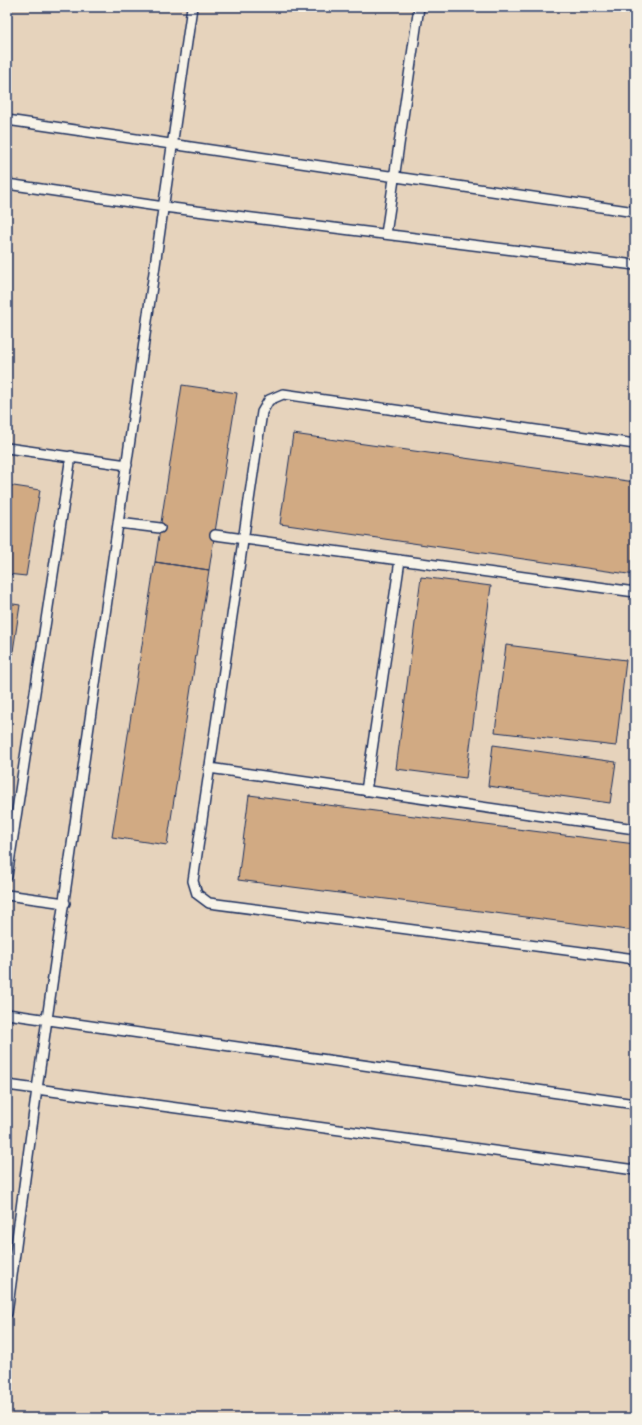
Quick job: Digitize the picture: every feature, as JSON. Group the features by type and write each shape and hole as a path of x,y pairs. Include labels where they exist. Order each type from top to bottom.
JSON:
{"lane":[{"path":"7,1313 192,7"},
{"path":"386,234 419,7"},
{"path":"7,120 635,212"},
{"path":"7,184 164,207 635,264"},
{"path":"635,444 283,394 269,400 262,412 193,881 197,894 209,903 635,959"},
{"path":"7,448 127,465"},
{"path":"7,876 71,456"},
{"path":"119,523 160,528"},
{"path":"215,535 635,592"},
{"path":"366,790 400,560"},
{"path":"209,768 635,829"},
{"path":"7,895 64,903"},
{"path":"7,1014 635,1104"},
{"path":"7,1085 635,1170"}],"shaded area":[{"path":"7,7 635,7 635,1418 7,1418"}],"building":[{"path":"182,385 237,393 209,570 155,562"},
{"path":"293,434 635,482 635,575 280,524"},
{"path":"7,485 40,490 26,576 7,574"},
{"path":"155,562 209,570 167,845 112,837"},
{"path":"421,577 491,586 466,778 396,769"},
{"path":"7,603 20,605 7,691"},
{"path":"506,645 626,660 616,746 495,732"},
{"path":"7,715 11,716 7,745"},
{"path":"493,745 616,762 610,803 488,786"},
{"path":"249,795 635,844 635,931 238,880"}]}
